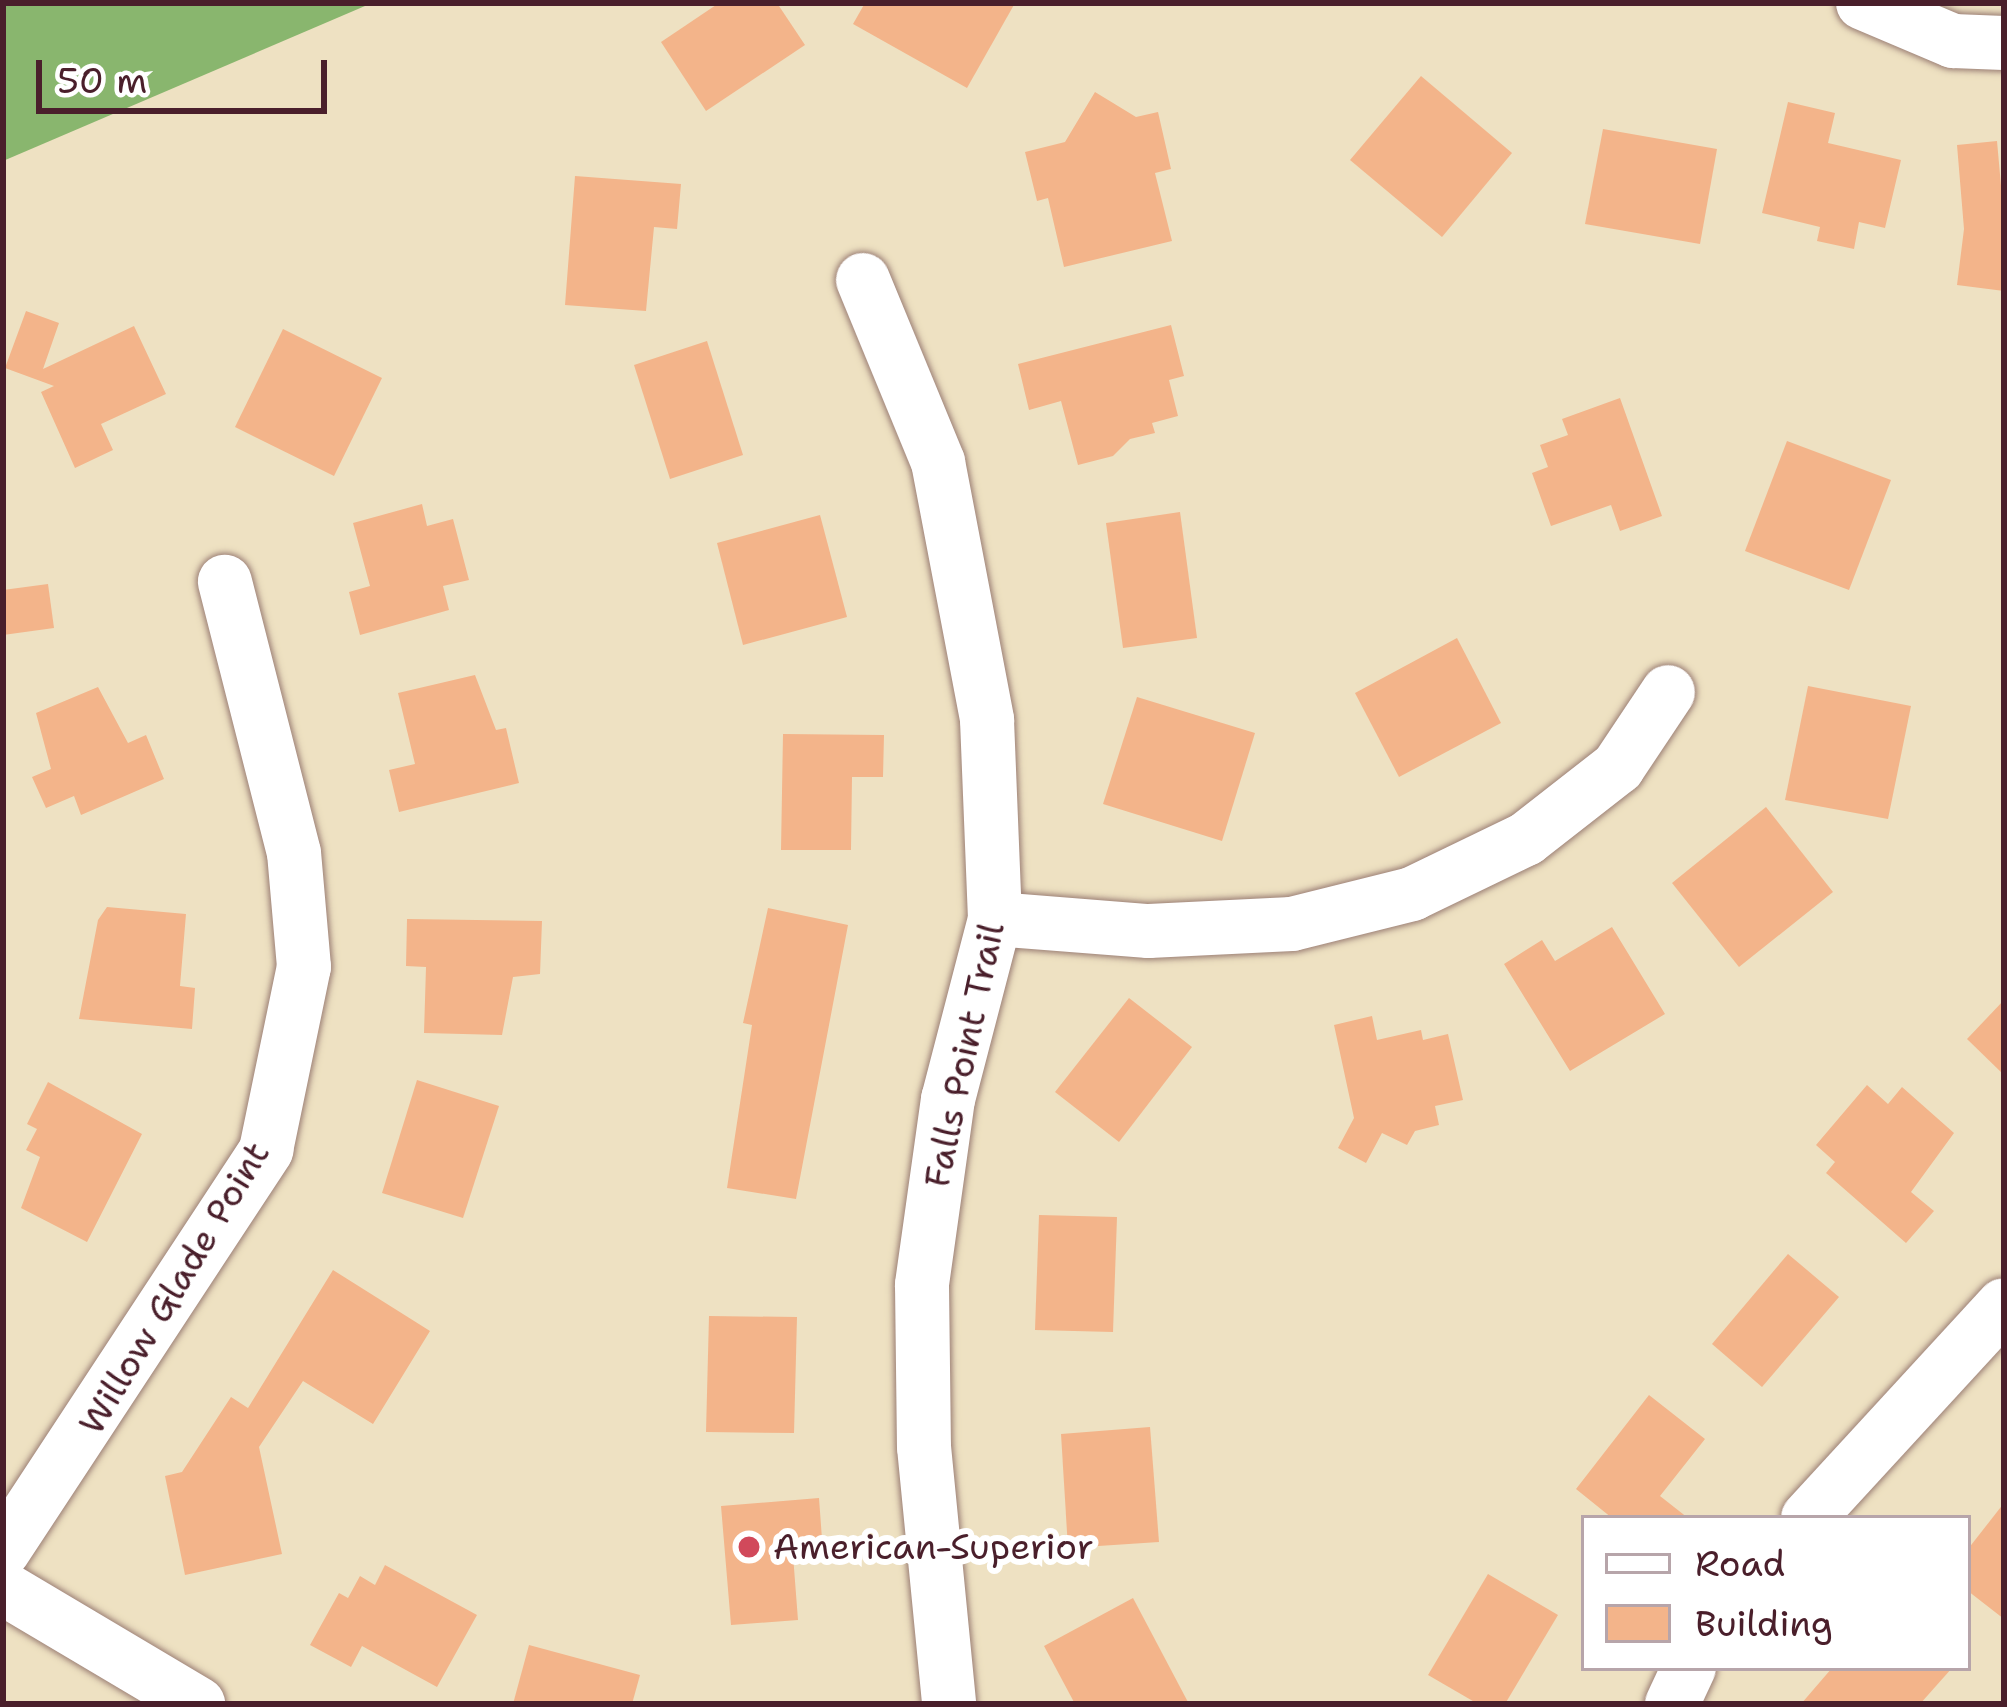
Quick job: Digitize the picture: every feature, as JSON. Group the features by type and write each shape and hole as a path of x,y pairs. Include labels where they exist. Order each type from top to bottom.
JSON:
{"street":[{"path":"1863,3 1953,41 2004,43"},
{"name":"Falls Point Trail","path":"863,280 938,462 987,720 995,920 948,1099 922,1285 924,1447 949,1704"},
{"name":"Willow Glade Point","path":"3,1551 266,1150 304,967 294,854 225,582"},
{"path":"995,920 1149,932 1292,924 1412,894 1526,839 1618,767 1668,692"},
{"path":"1811,1515 2004,1305"},
{"path":"3,1588 198,1704"},
{"path":"1672,1704 1688,1671"}],"green space":[{"path":"3,3 372,3 3,161"}],"building":[{"path":"719,3 777,3 805,45 706,111 661,42"},
{"path":"865,3 1015,3 967,88 853,24"},
{"path":"1421,76 1512,153 1442,237 1350,160"},
{"path":"1095,92 1136,117 1158,112 1171,169 1155,173 1172,241 1064,267 1048,198 1037,201 1025,152 1065,142"},
{"path":"1788,102 1835,113 1828,143 1901,160 1885,228 1859,222 1854,249 1817,241 1820,227 1762,213"},
{"path":"1603,129 1717,149 1700,244 1585,224"},
{"path":"1997,141 2004,291 1957,285 1964,229 1957,145"},
{"path":"575,176 681,184 677,229 654,227 646,311 565,305"},
{"path":"26,311 59,323 43,369 134,326 166,394 101,424 113,450 75,468 41,392 54,386 5,368"},
{"path":"1171,325 1184,376 1169,380 1178,416 1152,423 1155,433 1130,439 1113,456 1078,465 1061,401 1029,410 1018,364"},
{"path":"283,329 382,378 334,476 235,427"},
{"path":"707,341 743,455 670,479 634,365"},
{"path":"1620,398 1662,516 1620,531 1611,505 1551,526 1532,473 1548,467 1540,445 1568,435 1562,419"},
{"path":"1787,441 1891,480 1849,590 1745,551"},
{"path":"422,504 427,526 453,519 469,580 443,586 449,610 360,635 349,592 370,586 353,523"},
{"path":"1180,512 1197,638 1123,648 1106,523"},
{"path":"820,515 847,617 743,645 717,543"},
{"path":"48,584 54,628 3,635 3,590"},
{"path":"1457,638 1501,723 1399,777 1355,693"},
{"path":"475,675 496,730 506,728 519,783 399,812 389,770 415,764 398,693"},
{"path":"1808,686 1911,706 1888,819 1785,800"},
{"path":"98,687 128,743 146,735 164,779 81,815 74,796 46,808 32,777 51,769 36,713"},
{"path":"1137,697 1255,733 1222,841 1103,804"},
{"path":"783,734 884,735 883,777 852,777 851,850 781,850"},
{"path":"1766,807 1833,892 1739,967 1672,883"},
{"path":"107,907 186,914 180,986 195,988 192,1029 79,1019 98,920"},
{"path":"768,908 848,925 796,1199 727,1188 752,1025 743,1023"},
{"path":"407,919 542,921 540,974 513,977 502,1035 424,1033 426,967 406,966"},
{"path":"1612,927 1665,1014 1570,1071 1504,964 1542,940 1555,961"},
{"path":"1129,998 1192,1047 1119,1142 1055,1092"},
{"path":"2004,1000 2004,1075 1967,1039"},
{"path":"1372,1016 1377,1040 1421,1030 1423,1040 1448,1034 1463,1100 1435,1106 1439,1125 1415,1131 1407,1145 1382,1133 1366,1163 1338,1148 1354,1118 1334,1025"},
{"path":"417,1080 499,1106 463,1218 382,1193"},
{"path":"48,1082 142,1134 87,1242 21,1208 40,1157 26,1150 37,1129 27,1124"},
{"path":"1867,1085 1888,1104 1902,1087 1954,1133 1911,1192 1934,1211 1906,1243 1826,1173 1835,1162 1816,1145"},
{"path":"1039,1215 1117,1217 1113,1332 1035,1330"},
{"path":"1788,1254 1839,1297 1762,1387 1712,1344"},
{"path":"333,1270 430,1331 373,1424 303,1381 259,1447 282,1554 185,1575 165,1476 182,1472 231,1397 248,1408"},
{"path":"709,1316 797,1317 794,1433 706,1432"},
{"path":"1649,1395 1705,1439 1660,1496 1684,1515 1608,1515 1576,1489"},
{"path":"1150,1427 1159,1542 1068,1548 1061,1434"},
{"path":"819,1498 822,1539 792,1542 798,1620 731,1625 721,1506"},
{"path":"2004,1503 2004,1619 1971,1593 1971,1545"},
{"path":"385,1565 477,1615 437,1687 362,1646 351,1667 310,1645 339,1593 348,1598 360,1576 375,1585"},
{"path":"1488,1574 1558,1615 1505,1704 1478,1704 1428,1675"},
{"path":"1133,1598 1189,1704 1075,1704 1044,1646"},
{"path":"529,1645 640,1675 632,1704 513,1704"},
{"path":"1829,1671 1949,1671 1920,1704 1801,1704"}],"place":[{"name":"American-Superior","path":"749,1547"}]}
